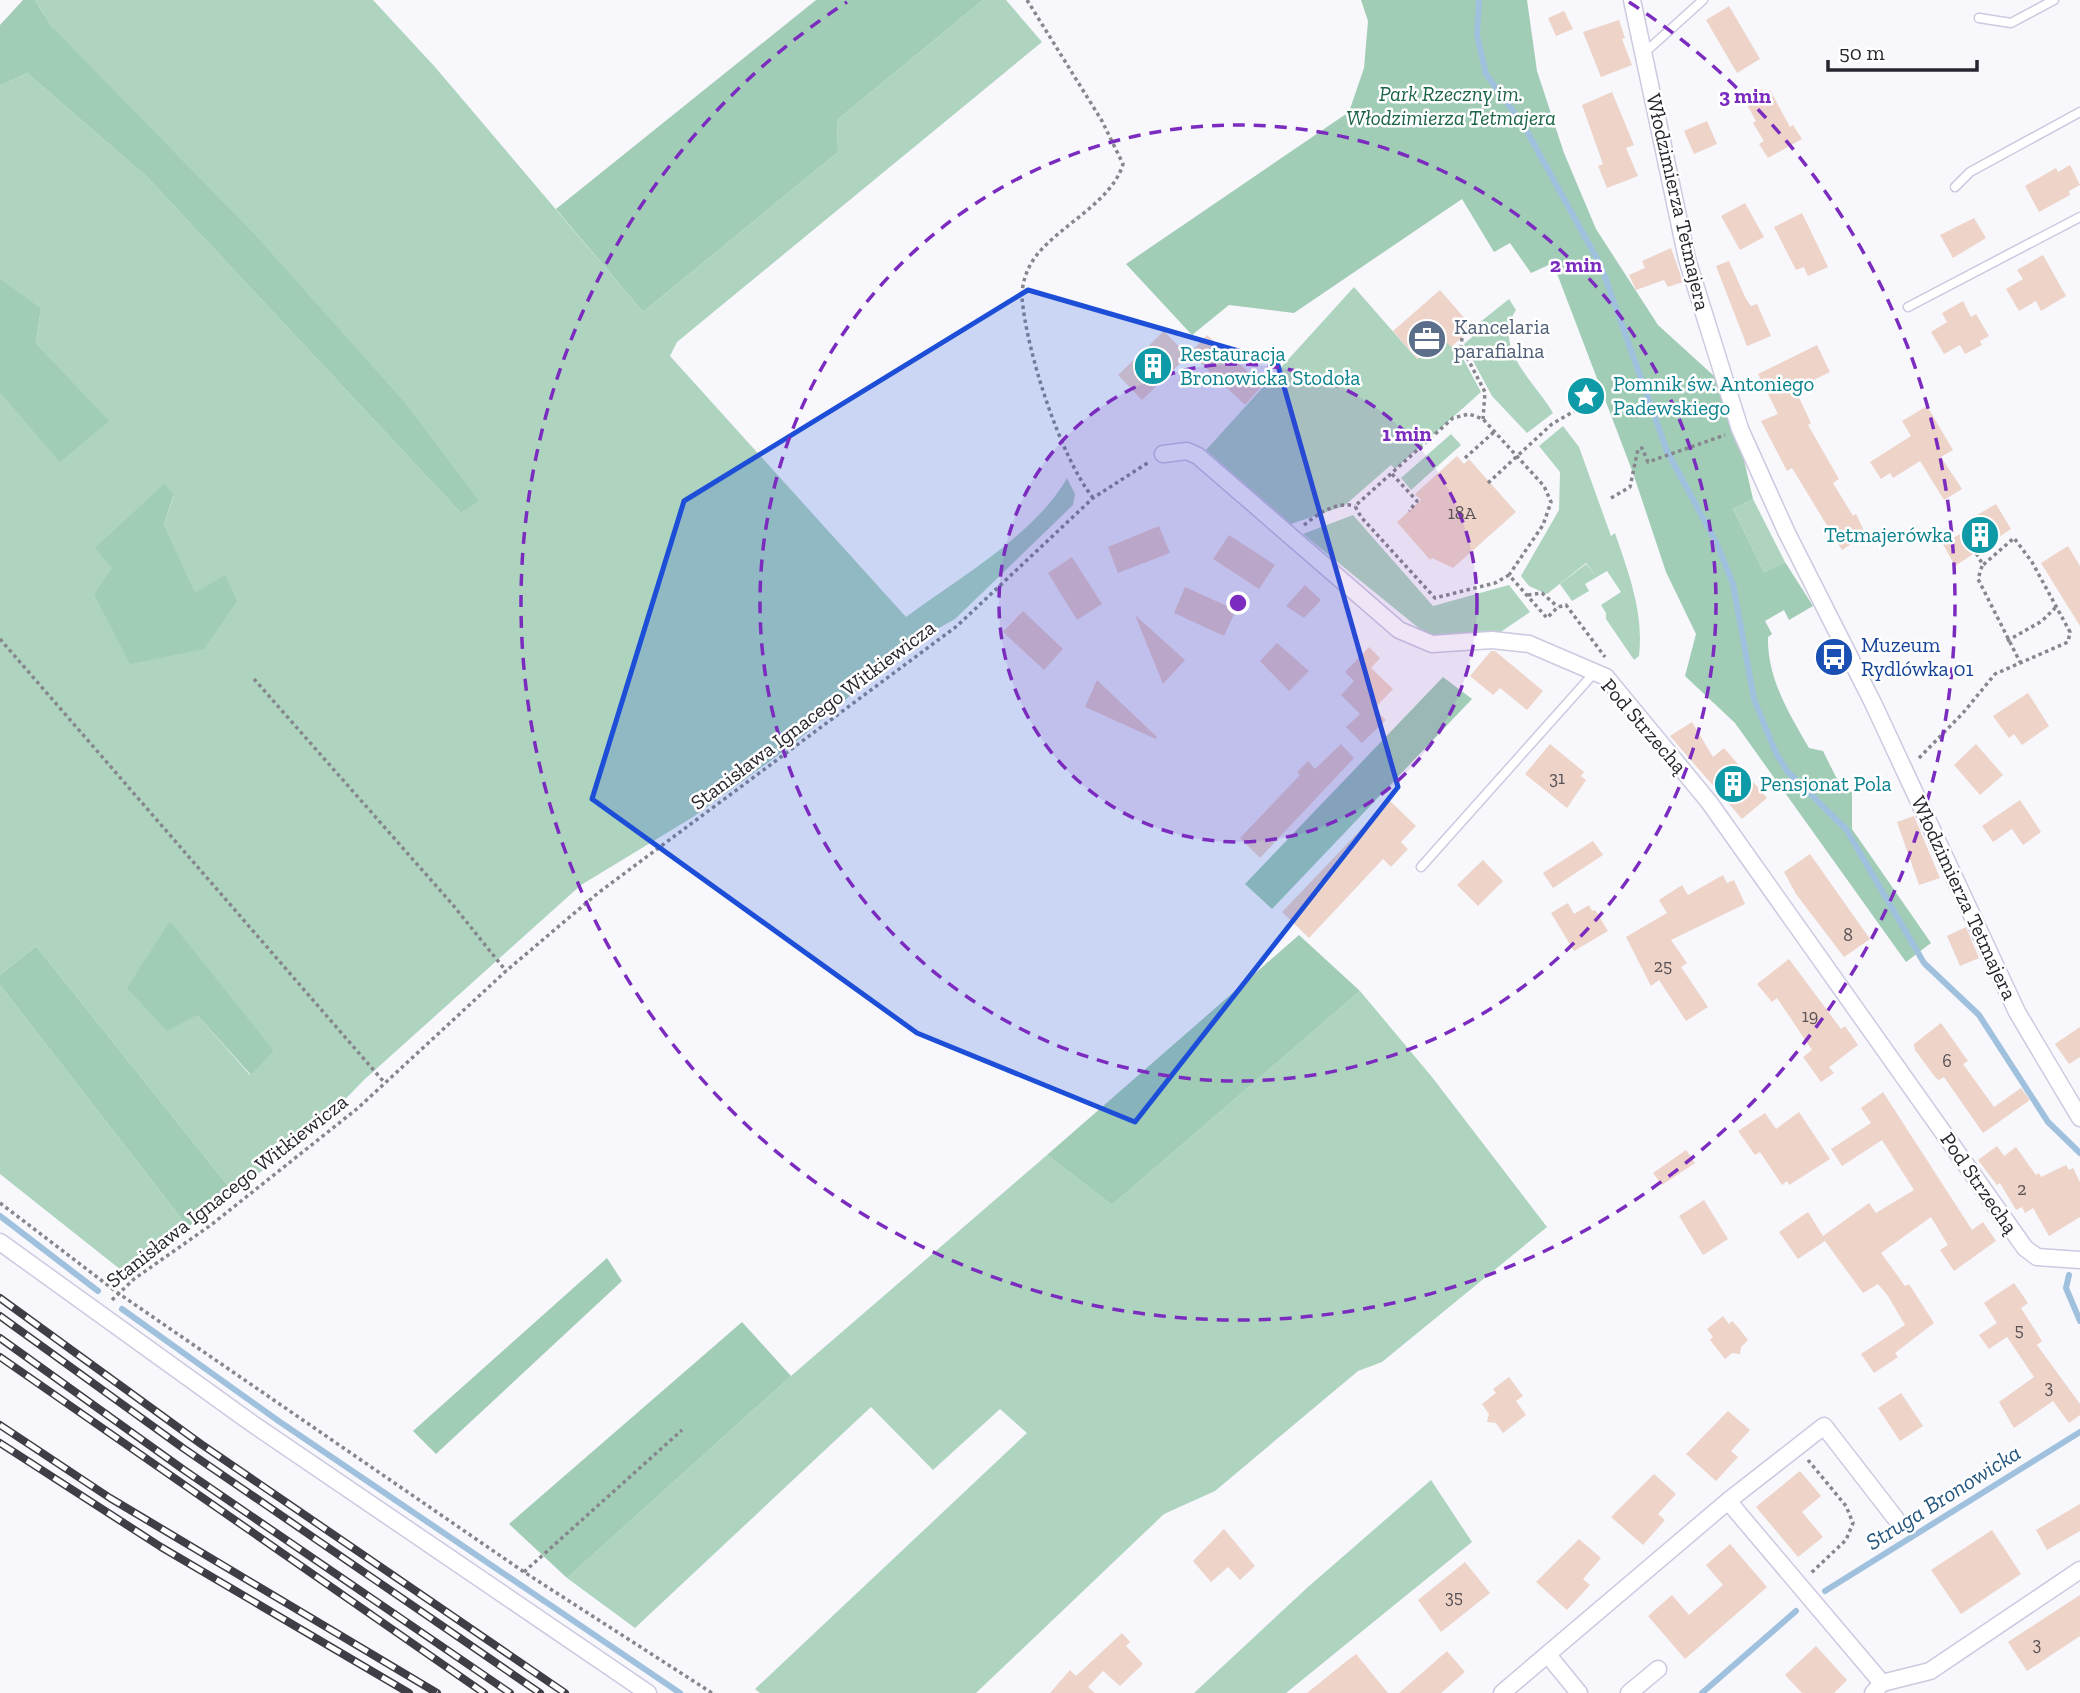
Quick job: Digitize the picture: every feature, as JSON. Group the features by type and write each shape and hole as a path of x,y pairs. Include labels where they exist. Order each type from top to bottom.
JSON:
{"street":[{"name":"Włodzimierza Tetmajera","path":"1632,0 1687,259 1740,429 1786,531 1873,703 2017,1012 2080,1118"},
{"name":"Pod Strzechą","path":"1163,454 1187,451 1198,456 1399,630 1432,644 1492,640 1529,644 1606,677 1709,802 2025,1248 2037,1257 2080,1260"},
{"path":"0,1242 100,1316 648,1693"},
{"path":"1502,1693 1728,1501 1824,1426 1896,1519"},
{"path":"1728,1501 1877,1688 1930,1671 2080,1570"},
{"path":"1548,1655 1579,1693"},
{"path":"1629,1693 1658,1668"}],"lane":[{"path":"1643,54 1703,0"},
{"path":"1979,18 2011,23 2054,0"},
{"path":"1955,187 1970,172 2080,112"},
{"path":"1908,307 2080,217"},
{"path":"1421,867 1595,672"}],"path":[{"path":"1027,0 1102,121 1123,164 1111,188 1059,231 1035,257 1023,284 1026,331 1034,362 1069,463 1093,498 1163,454"},
{"path":"1462,338 1461,346 1485,392 1483,419"},
{"path":"1488,483 1552,424 1576,410"},
{"path":"1469,414 1483,419 1495,431 1544,486 1551,502 1549,514 1509,575 1495,583 1436,598 1361,517 1355,506 1452,418 1469,414"},
{"path":"1465,458 1495,431"},
{"path":"1611,498 1630,487 1638,449 1642,448 1648,462 1722,436"},
{"path":"1392,474 1417,501 1409,511"},
{"name":"Stanisława Ignacego Witkiewicza","path":"100,1316 118,1293 288,1166 358,1108 506,971 598,893 957,626 1093,498"},
{"path":"1292,536 1319,513 1345,504 1355,506"},
{"path":"1912,764 1963,713 1995,674 2068,642 2070,632 2032,562 2014,538 1983,565 1978,579 2007,641 2020,662"},
{"path":"1976,553 1983,565"},
{"path":"1509,575 1547,618 1558,607 1566,605 1607,660"},
{"path":"1527,595 1542,593 1558,607"},
{"path":"2007,641 2042,621 2056,607"},
{"path":"0,639 384,1082"},
{"path":"254,679 453,905 506,971"},
{"path":"0,1203 118,1293 524,1572 712,1693"},
{"path":"524,1572 682,1430"},
{"path":"1798,1447 1846,1506 1853,1524 1846,1540 1798,1586"}],"highlighted area":[{"path":"1028,290 1277,362 1398,787 1135,1122 917,1033 592,799 684,501"}],"green space":[{"path":"23,0 35,0 51,26 257,237 405,403 479,501 461,513 147,177 27,73 0,86 0,25"},
{"path":"35,0 373,0 435,67 643,312 838,152 837,120 983,0 1006,0 1042,42 677,342 670,356 906,617 1016,537 1036,518 1067,478 1075,494 1073,505 955,619 923,637 890,662 791,746 693,817 581,885 365,1079 307,1138 233,1192 36,946 0,975 0,393 60,461 108,421 36,343 41,308 0,280 0,86 27,73 147,177 461,513 478,501 51,26","holes":["174,495 164,524 195,594 94,594","197,1015 274,1051 250,1075"]},
{"path":"816,0 983,0 837,120 838,152 643,312 556,209"},
{"name":"Park Rzeczny im. Włodzimierza Tetmajera","path":"1361,0 1527,0 1537,71 1564,153 1596,229 1658,325 1714,376 1741,447 1753,499 1733,509 1764,572 1785,562 1813,606 1789,620 1784,610 1765,621 1772,634 1768,637 1771,667 1781,695 1809,748 1823,751 1836,777 1852,793 1852,829 1931,943 1906,962 1735,723 1685,676 1696,634 1666,572 1633,473 1553,263 1531,273 1510,243 1494,252 1462,199 1294,313 1229,305 1192,335 1126,264 1349,112 1364,68 1368,21"},
{"path":"0,279 41,308 36,343 109,421 60,462 0,393"},
{"path":"1354,287 1417,359 1442,337 1459,351 1481,392 1395,469 1391,465 1344,506 1291,524 1206,450"},
{"path":"1509,299 1516,310 1510,324 1509,338 1513,352 1519,365 1553,413 1527,433 1492,396 1464,344 1478,332 1474,327"},
{"path":"1563,426 1579,447 1611,536 1615,533 1630,579 1640,640 1639,656 1634,660 1606,619 1601,605 1621,592 1607,571 1585,584 1589,591 1572,601 1560,584 1586,564 1596,576 1586,563 1547,594 1529,586 1521,576 1559,510 1560,472 1539,446"},
{"path":"1451,434 1461,445 1411,490 1401,478"},
{"path":"164,484 174,494 164,524 195,593 225,575 237,601 204,649 130,664 94,594 112,568 95,548"},
{"path":"1753,499 1785,562 1764,572 1733,509"},
{"path":"1353,515 1433,606 1509,585 1530,612 1499,633 1431,638 1303,534"},
{"path":"1443,677 1472,699 1272,909 1245,884"},
{"path":"170,921 274,1051 251,1075 197,1015 167,1031 127,988"},
{"path":"1299,935 1360,991 1112,1205 1047,1155"},
{"path":"36,946 233,1192 188,1227 0,985 0,975"},
{"path":"0,985 188,1227 121,1270 0,1174"},
{"path":"1360,991 1432,1077 1547,1227 1382,1362 1358,1371 1215,1491 1164,1514 976,1693 760,1693 755,1689 1027,1433 1000,1409 933,1470 871,1407 635,1628 567,1578 791,1376 1047,1155 1112,1205"},
{"path":"607,1258 622,1281 436,1454 413,1431"},
{"path":"742,1322 791,1376 567,1578 509,1524"},
{"path":"1431,1480 1472,1542 1286,1693 1194,1693 1308,1587"}],"building":[{"path":"1729,6 1760,59 1737,73 1706,20"},
{"path":"1564,11 1573,29 1556,36 1548,18"},
{"path":"1619,20 1625,38 1622,39 1632,65 1601,77 1583,32"},
{"path":"1762,89 1765,94 1770,90 1790,127 1793,125 1802,139 1768,158 1759,144 1764,141 1753,123 1756,121 1744,99"},
{"path":"1612,92 1634,145 1626,148 1638,176 1607,188 1598,166 1603,164 1582,105"},
{"path":"1707,121 1717,144 1694,154 1684,131"},
{"path":"2070,165 2080,185 2069,191 2070,195 2039,212 2025,186 2056,168 2058,172"},
{"path":"1745,203 1764,237 1740,250 1721,216"},
{"path":"1802,213 1828,267 1808,276 1804,267 1796,270 1774,227"},
{"path":"1974,218 1986,238 1953,258 1940,235"},
{"path":"1671,248 1683,282 1668,287 1664,280 1636,290 1629,275 1645,268 1642,261"},
{"path":"2043,255 2066,296 2041,311 2036,301 2019,311 2006,289 2023,279 2017,270"},
{"path":"1729,261 1746,299 1751,306 1757,304 1771,336 1747,346 1716,266"},
{"path":"1440,290 1473,328 1451,347 1442,337 1417,359 1393,331"},
{"path":"1963,301 1971,317 1976,314 1989,336 1980,341 1982,345 1965,354 1960,345 1944,354 1931,332 1947,322 1942,313"},
{"name":"Restauracja Bronowicka Stodoła","path":"1164,331 1188,356 1142,400 1118,375"},
{"path":"1207,335 1263,385 1245,405 1190,353"},
{"path":"1817,345 1830,372 1795,389 1811,423 1808,425 1839,479 1833,483 1853,516 1856,514 1866,535 1842,550 1792,468 1787,471 1761,421 1778,414 1758,374"},
{"path":"1927,406 1953,450 1941,457 1962,489 1944,500 1920,461 1893,478 1890,473 1881,479 1870,462 1911,436 1902,421"},
{"path":"1457,456 1464,464 1469,459 1516,512 1453,568 1432,558 1430,560 1397,522 1421,500 1415,494"},
{"name":"Tetmajerówka","path":"1996,504 2011,529 1955,566 1943,544 1980,522 1977,515"},
{"path":"1159,526 1170,553 1118,573 1108,547"},
{"path":"1229,535 1275,565 1259,589 1213,559"},
{"path":"2068,546 2080,566 2080,626 2041,563"},
{"path":"1072,557 1102,604 1077,620 1048,573"},
{"path":"1305,585 1321,600 1304,618 1286,606"},
{"path":"1185,587 1236,610 1224,636 1174,613"},
{"path":"1023,611 1063,649 1044,670 1003,632"},
{"path":"1135,615 1185,660 1163,684"},
{"path":"1277,643 1309,671 1289,691 1260,661"},
{"path":"1369,647 1380,658 1371,668 1393,689 1374,709 1386,720 1362,743 1346,727 1360,714 1341,695 1354,681 1345,672"},
{"path":"1491,651 1495,651 1543,691 1527,710 1500,688 1493,695 1470,676"},
{"path":"1097,680 1157,737 1156,739 1085,707"},
{"path":"2028,693 2049,726 2022,745 2014,734 2009,738 1993,716"},
{"name":"Pensjonat Pola","path":"1692,722 1713,757 1724,748 1767,798 1742,819 1670,736"},
{"path":"1341,744 1354,758 1260,858 1240,838 1300,775 1297,772 1308,761 1315,769"},
{"path":"1550,744 1584,772 1581,776 1586,780 1567,808 1525,774"},
{"path":"1976,744 2003,775 1980,795 1954,765"},
{"path":"1389,800 1416,826 1401,842 1408,849 1391,867 1383,859 1309,938 1282,912"},
{"path":"2020,800 2041,832 2023,845 2012,829 1993,842 1982,826"},
{"path":"1914,816 1940,878 1919,885 1897,822"},
{"path":"1593,841 1603,855 1553,888 1543,873"},
{"path":"1810,854 1870,939 1844,957 1796,894 1784,872"},
{"path":"1483,860 1503,881 1478,906 1457,885"},
{"path":"1723,875 1727,883 1734,880 1745,904 1671,940 1687,963 1681,967 1708,1007 1686,1021 1659,980 1651,986 1626,937 1667,913 1659,900 1682,885 1688,895"},
{"path":"1568,903 1574,914 1589,905 1608,931 1574,951 1551,913"},
{"path":"1966,927 1979,958 1960,966 1947,936"},
{"path":"1789,959 1841,1029 1845,1026 1858,1045 1829,1067 1834,1073 1821,1082 1803,1057 1812,1050 1777,998 1772,1002 1757,984"},
{"path":"1941,1023 1968,1061 1963,1064 1994,1107 2021,1088 2030,1100 1983,1133 1944,1077 1939,1080 1935,1077 1915,1050 1914,1044"},
{"path":"2080,1027 2080,1057 2069,1064 2055,1044"},
{"path":"1883,1092 1972,1230 1983,1222 1996,1241 1954,1271 1940,1250 1948,1245 1931,1217 1881,1253 1905,1286 1909,1284 1934,1323 1895,1353 1898,1357 1874,1373 1861,1354 1905,1325 1888,1296 1878,1284 1863,1293 1825,1241 1798,1259 1779,1232 1808,1212 1823,1236 1869,1203 1876,1213 1914,1190 1882,1140 1842,1166 1831,1149 1871,1123 1861,1108"},
{"path":"1799,1112 1830,1159 1789,1185 1787,1181 1782,1185 1760,1152 1755,1155 1738,1131 1765,1113 1776,1129"},
{"path":"1997,1146 2004,1156 2016,1147 2036,1175 2039,1173 2041,1177 2066,1165 2069,1170 2073,1168 2080,1182 2080,1217 2049,1236 2033,1208 2025,1213 2022,1207 2016,1210 2000,1183 1997,1185 1978,1160"},
{"path":"1686,1150 1695,1163 1662,1185 1653,1173"},
{"path":"1704,1200 1728,1239 1703,1255 1679,1216"},
{"path":"2014,1283 2028,1303 2021,1308 2042,1341 2037,1345 2080,1404 2080,1415 2069,1423 2053,1401 2014,1428 1999,1402 2034,1377 2007,1337 1989,1349 1979,1335 1997,1323 1984,1303"},
{"path":"1723,1316 1729,1324 1732,1321 1748,1340 1741,1347 1740,1354 1732,1353 1725,1359 1710,1340 1713,1337 1707,1329"},
{"path":"1509,1377 1523,1396 1516,1401 1526,1415 1503,1433 1496,1423 1487,1422 1489,1414 1482,1404 1496,1393 1493,1389"},
{"path":"1901,1393 1923,1426 1900,1441 1878,1408"},
{"path":"1728,1411 1750,1430 1731,1451 1738,1457 1716,1481 1686,1454"},
{"path":"1800,1471 1821,1496 1802,1512 1823,1537 1798,1557 1756,1507"},
{"path":"1654,1474 1676,1494 1658,1514 1665,1520 1643,1545 1611,1517"},
{"path":"2080,1504 2080,1531 2047,1550 2036,1530"},
{"path":"1224,1529 1255,1566 1240,1580 1228,1567 1211,1582 1193,1561"},
{"path":"1992,1530 2021,1574 1961,1614 1931,1570"},
{"path":"1579,1539 1601,1558 1583,1579 1590,1585 1567,1610 1536,1582"},
{"path":"1730,1544 1767,1587 1685,1659 1648,1616 1672,1595 1689,1615 1697,1608 1723,1585 1706,1565"},
{"path":"1465,1562 1490,1593 1441,1632 1418,1600"},
{"path":"2080,1595 2080,1636 2027,1671 2008,1642"},
{"path":"1122,1633 1130,1642 1126,1646 1143,1664 1120,1686 1103,1671 1088,1687 1095,1693 1050,1693 1070,1670 1076,1676"},
{"path":"1816,1646 1847,1680 1834,1693 1802,1693 1785,1675"},
{"path":"1447,1651 1465,1672 1441,1693 1399,1693"},
{"path":"1356,1654 1388,1693 1307,1693 1343,1664"}],"waterway":[{"name":"Struga Bronowicka","path":"1479,0 1477,35 1486,74 1524,126 1601,266 1667,451 1717,544 1733,584 1754,699 1775,751 1787,771 1846,829 1924,963 1979,1015 2048,1122 2080,1153"},
{"path":"0,1216 98,1291"},
{"name":"Struga Bronowicka","path":"2069,1275 2066,1288 2080,1321"},
{"path":"122,1309 280,1422 680,1693"},
{"name":"Struga Bronowicka","path":"1825,1591 2080,1432"},
{"name":"Struga Bronowicka","path":"1702,1693 1796,1611"}],"railway":[{"path":"0,1298 201,1444 565,1693"},
{"path":"0,1316 183,1448 540,1693"},
{"path":"0,1338 184,1470 510,1693"},
{"path":"0,1357 484,1693"},
{"path":"0,1425 110,1498 437,1693"},
{"path":"0,1443 161,1547 409,1693"}],"place":[{"name":"Kancelaria parafialna","path":"1427,339"},
{"name":"Restauracja Bronowicka Stodoła","path":"1153,366"},
{"name":"Pomnik św. Antoniego Padewskiego","path":"1586,396"},
{"name":"Tetmajerówka","path":"1980,535"},
{"name":"Muzeum Rydlówka 01","path":"1834,657"},
{"name":"Pensjonat Pola","path":"1733,784"}]}
